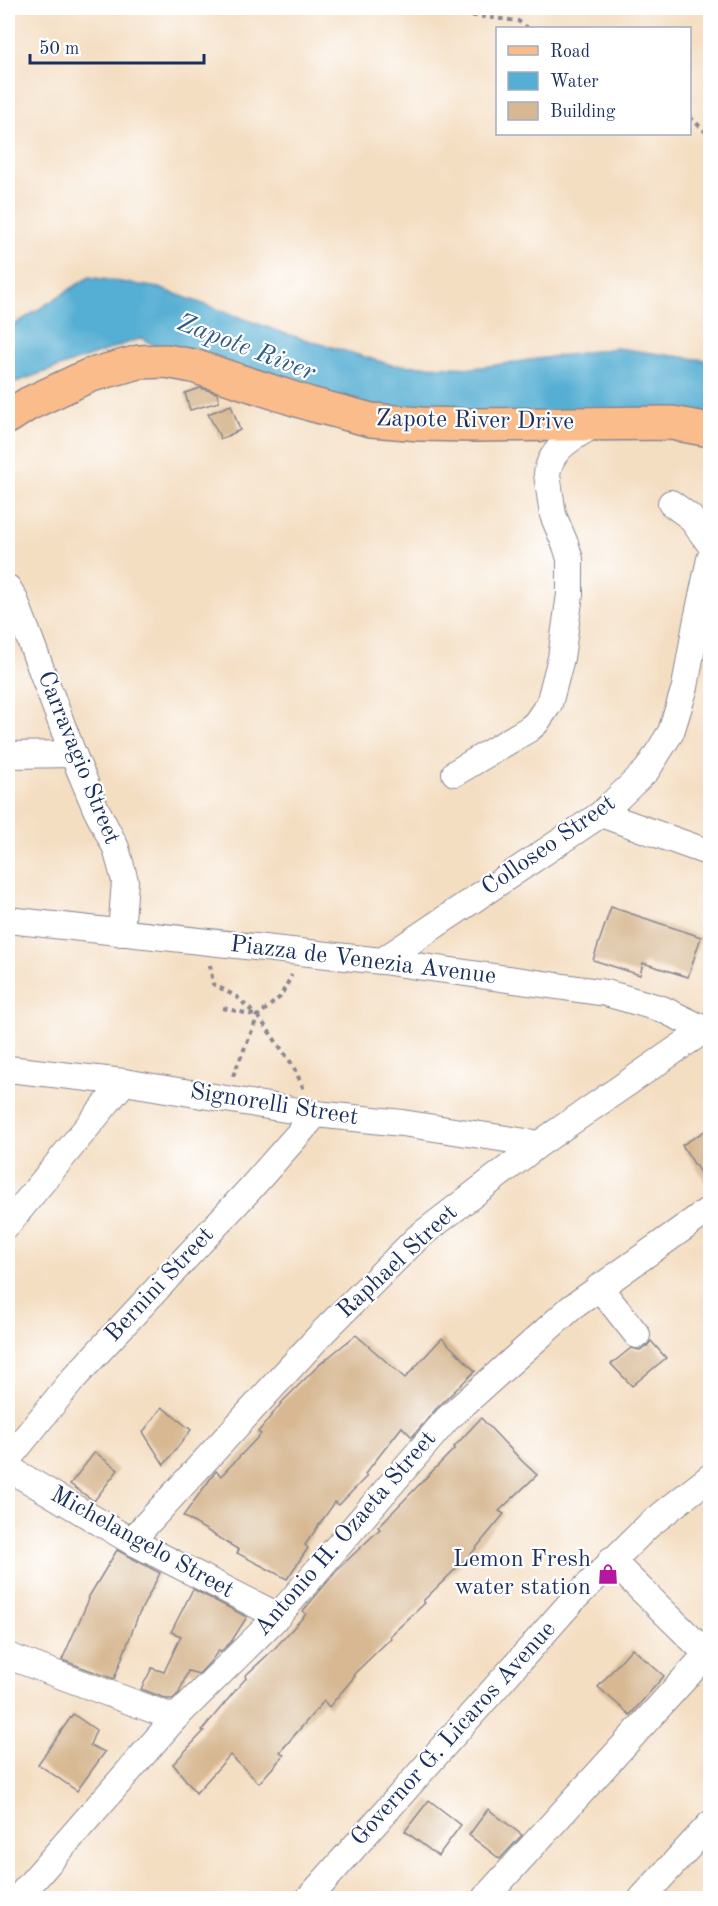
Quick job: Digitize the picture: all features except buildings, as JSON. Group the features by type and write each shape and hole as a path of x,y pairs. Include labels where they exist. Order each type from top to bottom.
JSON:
{"main road":[{"name":"Zapote River Drive","path":"8,417 28,404 88,376 139,362 166,361 194,366 310,404 371,420 470,426 672,423 711,430"}],"street":[{"path":"455,773 529,729 549,704 561,658 571,571 566,546 553,515 548,467 558,449 597,423"},
{"path":"671,503 690,517 711,544"},
{"name":"Colloseo Street","path":"382,961 602,814 647,770 671,732 684,687 711,559"},
{"name":"Carravagio Street","path":"8,588 15,600 96,810 116,848 125,881 121,933"},
{"path":"8,755 73,754"},
{"path":"602,814 711,853"},
{"name":"Piazza de Venezia Avenue","path":"8,920 382,961 606,993 662,1009 708,1031"},
{"name":"Raphael Street","path":"131,1541 324,1331 417,1238 539,1144 708,1031"},
{"name":"Signorelli Street","path":"8,1069 124,1082 316,1114 402,1123 539,1144"},
{"path":"8,1224 124,1082"},
{"name":"Bernini Street","path":"8,1459 74,1378 316,1114"},
{"name":"Antonio H. Ozaeta Street","path":"18,1899 175,1718 278,1616 447,1419 570,1308 711,1209"},
{"path":"599,1287 637,1335"},
{"name":"Michelangelo Street","path":"8,1468 131,1541 278,1616"},
{"name":"Governor G. Licaros Avenue","path":"309,1899 611,1560 649,1525 711,1477"},
{"path":"485,1899 709,1656 611,1560"},
{"path":"8,1656 175,1718"},
{"path":"642,1899 711,1824"}],"path":[{"path":"447,8 457,14 518,21 527,27"},
{"path":"691,118 711,136"},
{"path":"210,943 213,984 237,997 258,1017 292,1064 316,1114"},
{"path":"226,1099 247,1040 258,1017 280,997 304,952"},
{"path":"223,1008 258,1017"}],"water":[{"name":"Zapote River","path":"89,277 159,288 283,333 392,365 474,368 616,348 710,361 710,426 330,409 175,358 142,338 13,383 8,387 8,329"}],"place":[{"name":"Lemon Fresh water station","path":"608,1574"}]}
